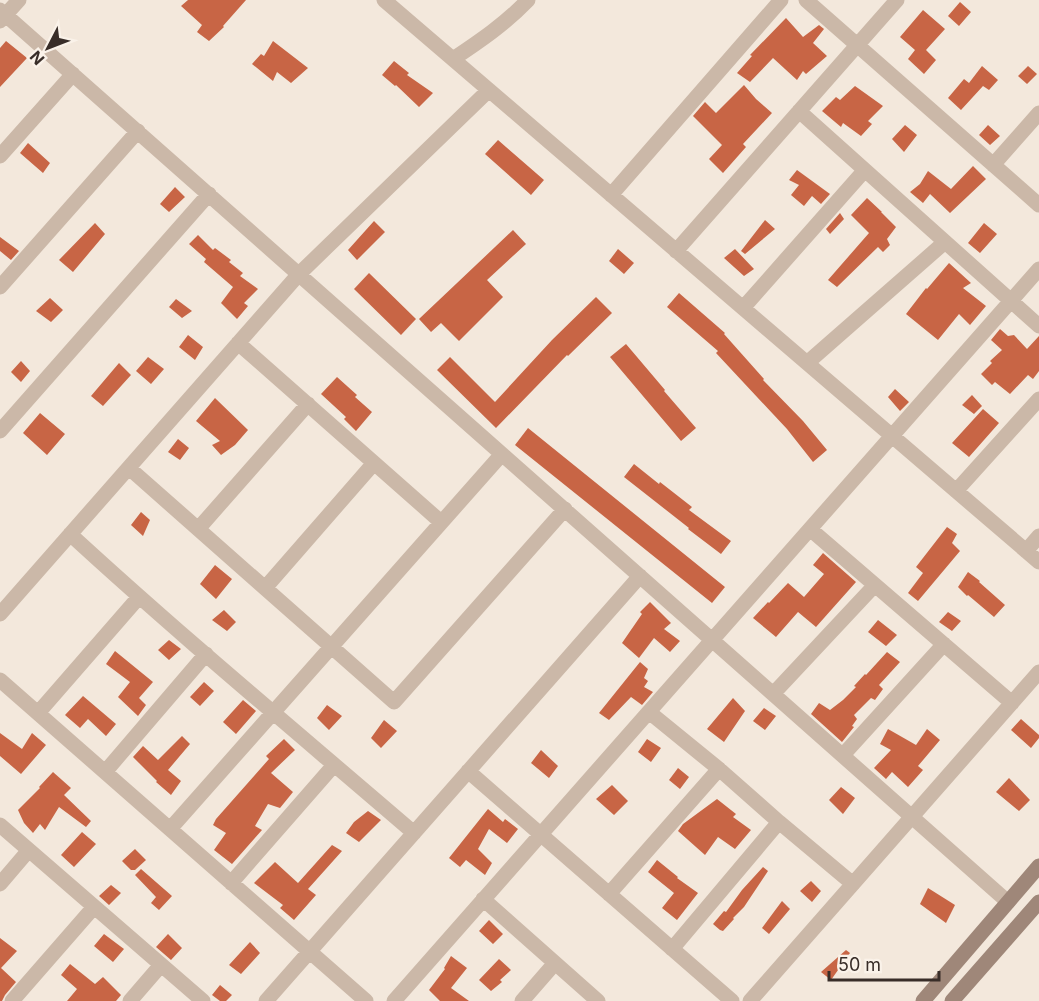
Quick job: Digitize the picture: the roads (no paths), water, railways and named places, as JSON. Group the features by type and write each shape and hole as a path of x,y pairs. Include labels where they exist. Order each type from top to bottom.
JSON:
{"main road":[{"path":"923,1001 1039,866"},
{"path":"952,1001 1039,902"}],"street":[{"path":"19,0 2,15 138,131 1008,902"},
{"path":"384,0 1039,562"},
{"path":"453,59 486,38 528,0"},
{"path":"611,195 782,0"},
{"path":"806,0 1039,205"},
{"path":"676,251 897,0"},
{"path":"0,156 73,74"},
{"path":"0,614 299,274 489,90"},
{"path":"799,111 1039,326"},
{"path":"993,165 1039,113"},
{"path":"0,287 138,131"},
{"path":"743,308 864,171"},
{"path":"0,431 209,194"},
{"path":"807,363 945,242"},
{"path":"394,1001 1039,269"},
{"path":"238,343 441,522"},
{"path":"956,491 1039,399"},
{"path":"198,529 308,404"},
{"path":"170,829 502,453"},
{"path":"265,588 374,464"},
{"path":"129,468 394,702 565,509"},
{"path":"810,529 1012,703"},
{"path":"70,534 272,713 414,833"},
{"path":"1026,551 1039,536"},
{"path":"266,1001 640,576"},
{"path":"773,694 875,585"},
{"path":"38,713 139,597"},
{"path":"843,755 944,644"},
{"path":"105,772 206,654"},
{"path":"750,1001 1039,672"},
{"path":"0,680 366,1001"},
{"path":"649,712 853,884"},
{"path":"231,883 334,765"},
{"path":"609,894 719,769"},
{"path":"468,771 732,1001"},
{"path":"672,949 779,822"},
{"path":"0,825 203,1001"},
{"path":"0,884 29,850"},
{"path":"483,899 598,1001"},
{"path":"12,1001 94,907"},
{"path":"522,1001 555,963"},
{"path":"130,1001 161,965"}]}
